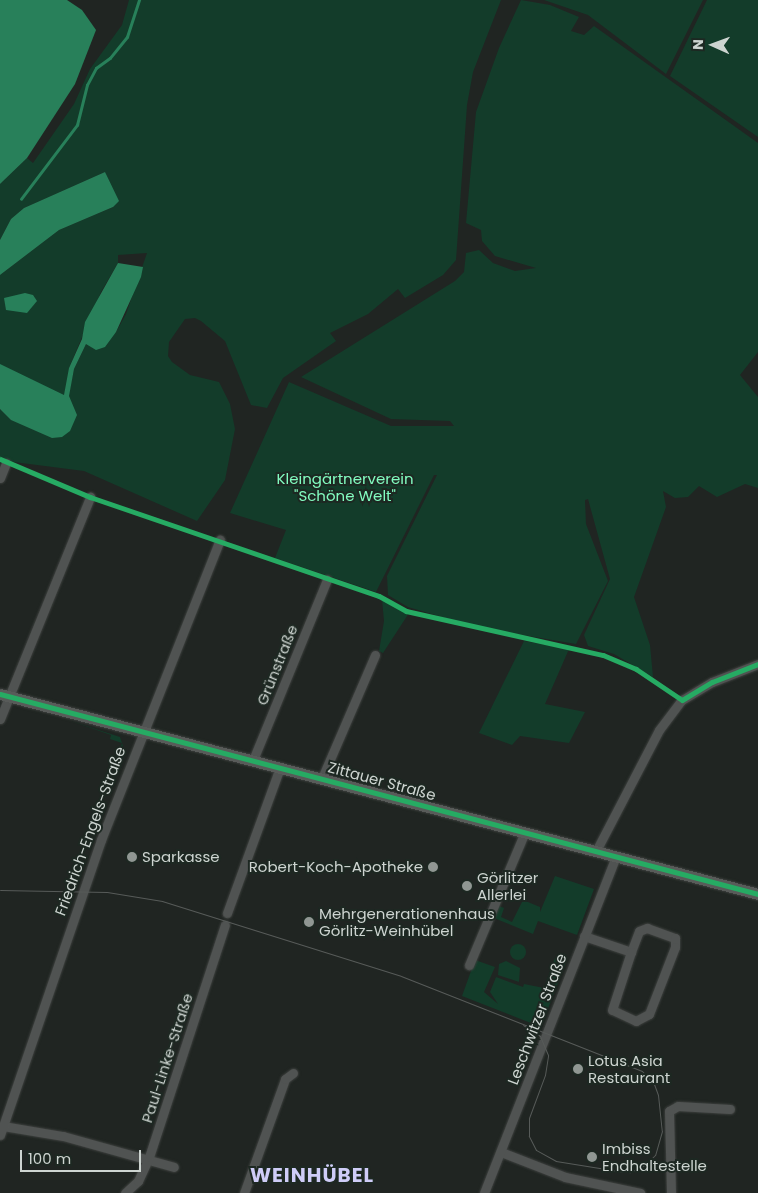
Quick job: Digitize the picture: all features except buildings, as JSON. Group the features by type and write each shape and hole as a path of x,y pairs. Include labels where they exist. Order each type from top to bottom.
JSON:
{"main road":[{"name":"Zittauer Straße","path":"4,695 758,894"}],"street":[{"path":"0,478 6,463"},
{"path":"0,719 4,695 90,497"},
{"name":"Friedrich-Engels-Straße","path":"2,1131 79,899 141,732 220,540"},
{"name":"Grünstraße","path":"253,760 327,580"},
{"path":"322,778 375,655"},
{"path":"596,851 658,730 682,700 712,682 758,664"},
{"path":"227,913 280,767"},
{"path":"469,965 525,832"},
{"name":"Leschwitzer Straße","path":"484,1193 616,856"},
{"name":"Paul-Linke-Straße","path":"125,1193 138,1180 150,1158 225,925"},
{"path":"647,928 675,938 675,947 649,1014 642,1021 636,1021 612,1010 631,952 639,931 647,928"},
{"path":"584,936 631,952"},
{"path":"244,1193 285,1079 293,1073"},
{"path":"671,1193 669,1111 678,1106 730,1109"},
{"path":"2,1131 62,1136 150,1158 174,1167"},
{"path":"501,1152 565,1177 640,1193"}],"green space":[{"path":"129,0 501,0 473,72 467,105 456,260 443,275 405,298 398,289 368,314 330,333 336,341 283,378 267,408 251,405 225,341 201,321 195,318 185,319 169,342 168,356 172,362 190,375 219,382 230,404 235,429 225,480 197,521 84,471 6,461 0,457 0,409 11,420 64,396 0,372 0,275 59,230 113,207 105,172 24,208 11,219 0,240 0,184 27,158 33,163 74,104 90,69 122,25","holes":["147,253 126,314 116,332 86,344 74,369 70,388 69,368 101,292 118,263 118,255"]},
{"name":"Kleingärtnerverein \"Schöne Welt\"","path":"521,0 550,5 579,17 571,31 584,35 594,26 758,143 758,352 740,375 758,397 758,488 745,484 717,497 699,486 688,497 675,498 663,491 666,507 634,597 650,645 653,677 614,654 588,646 584,635 610,579 588,499 585,500 586,524 608,581 576,644 476,627 408,607 388,595 387,576 437,475 434,475 376,592 275,558 286,530 230,513 289,382 391,426 454,426 450,421 391,419 301,377 455,281 464,272 466,253 479,250 493,263 515,271 536,268 495,256 482,241 481,230 466,223 476,112 499,48"},
{"path":"544,0 703,0 666,74 588,15"},
{"path":"707,0 758,0 758,137 670,76"},
{"path":"382,599 409,613 383,653 379,651 384,621"},
{"path":"524,641 569,649 545,704 585,712 569,743 520,736 512,745 479,733"},
{"path":"71,721 120,737 122,743 110,739 111,735"},
{"path":"122,743 125,752 117,772 114,772"},
{"path":"555,876 594,889 577,935 538,921 533,934 494,918 499,906 504,908 501,917 512,922 523,900 540,907 540,912"},
{"path":"518,944 524,946 526,952 524,958 518,960 512,958 510,952 512,946"},
{"path":"562,957 567,959 541,1027 462,996 475,960 495,967 484,992 498,1004 490,992 496,977 523,987 524,984 544,988 555,958"},
{"path":"506,961 520,968 519,982 498,975 499,964"}],"shaded area":[{"path":"0,0 67,0 82,10 96,30 75,84 27,158 0,184"},
{"path":"105,172 119,201 113,207 59,230 0,275 0,240 11,219 24,208"},
{"path":"118,263 143,267 141,277 116,332 105,347 96,350 86,344 74,369 69,396 77,415 70,431 62,437 52,438 11,420 0,409 0,364 64,395 69,368 82,339 85,322"},
{"path":"25,293 33,295 37,301 27,313 6,310 4,298"}],"waterway":[{"path":"21,199 77,125 87,85 96,68 110,58 127,37 139,0"}],"tram line":[{"path":"0,890 107,892 162,901 401,976 642,1071 654,1084 658,1095 662,1131 655,1155 645,1165 630,1172 618,1171 556,1161 536,1150 529,1136 529,1118 545,1075 548,1055 540,1036 523,1025"}],"cycle path":[{"path":"0,459 90,497 379,596 406,611 603,655 636,669 682,700 712,682 758,664"},
{"path":"0,694 758,894"}],"place":[{"name":"Sparkasse","path":"132,857"},
{"name":"Robert-Koch-Apotheke","path":"433,867"},
{"name":"Görlitzer Allerlei","path":"467,886"},
{"name":"Mehrgenerationenhaus Görlitz-Weinhübel","path":"309,922"},
{"name":"Lotus Asia Restaurant","path":"578,1069"},
{"name":"Imbiss Endhaltestelle","path":"592,1157"}],"district":[{"name":"WEINHÜBEL","path":"312,1175"}]}
